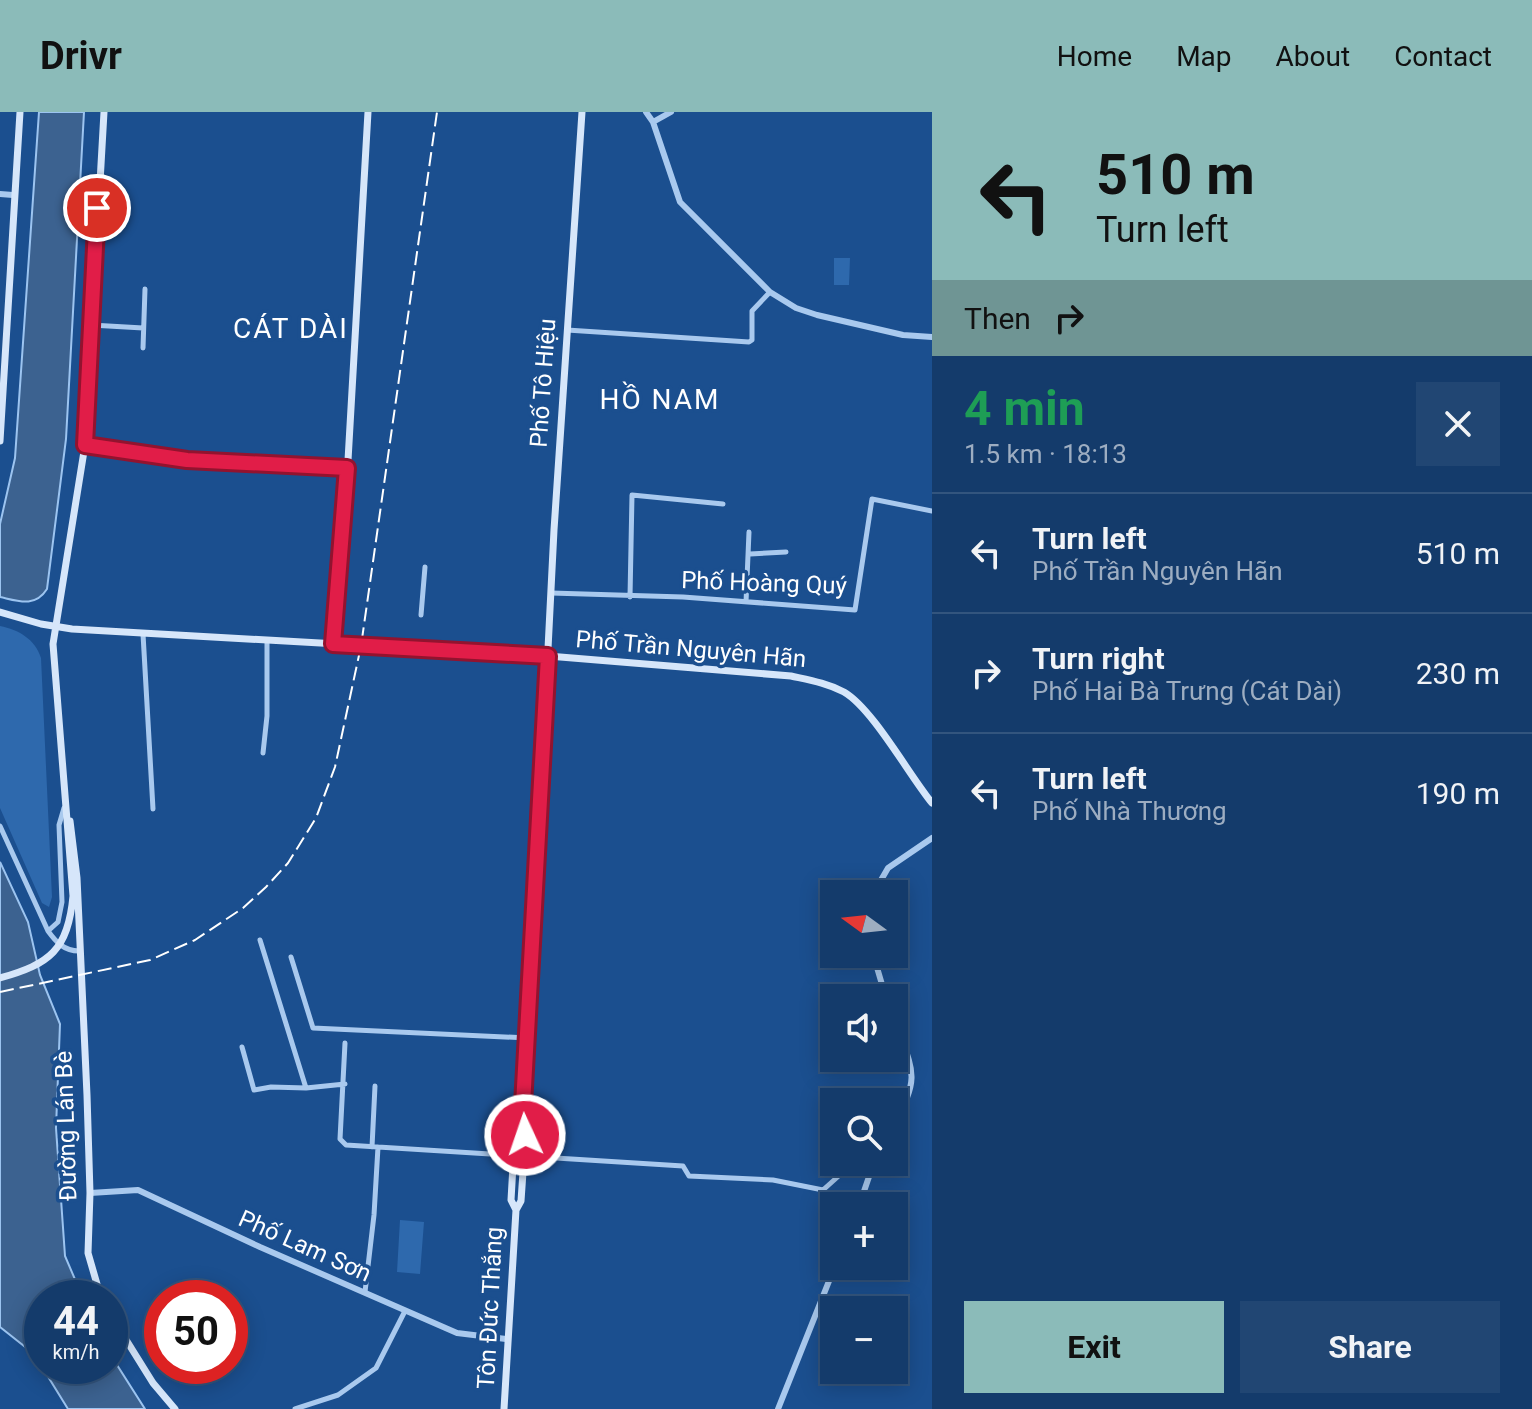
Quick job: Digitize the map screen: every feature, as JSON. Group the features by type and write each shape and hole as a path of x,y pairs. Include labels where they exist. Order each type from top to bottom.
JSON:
{"main road":[{"path":"0,441 4,321 20,112"},
{"path":"0,978 41,964 61,942 71,916 73,896 53,644 85,445 104,112"},
{"path":"333,644 347,468 368,112"},
{"name":"Phố Tô Hiệu","path":"548,656 582,112"},
{"name":"Phố Trần Nguyên Hãn","path":"0,612 54,627 548,656 791,676 825,683 847,694 932,803"},
{"name":"Tôn Đức Thắng","path":"504,1409 516,1210 521,1201 527,1114 523,1105 548,656"},
{"name":"Đường Lán Bè","path":"66,804 74,833 90,1193 88,1253 96,1280"},
{"name":"Tôn Đức Thắng","path":"516,1210 511,1200 513,1156 516,1113 523,1105"},
{"path":"128,1343 153,1383 175,1409"}],"street":[{"path":"646,112 653,122 680,202 770,292 796,308 817,315 903,335 932,337"},
{"path":"653,122 671,112"},
{"path":"0,194 13,195"},
{"path":"143,348 145,289"},
{"path":"566,330 749,342 752,340 752,311 770,292"},
{"path":"90,325 143,328"},
{"path":"85,445 187,460 347,468"},
{"path":"630,597 632,495 723,504"},
{"name":"Phố Hoàng Quý","path":"550,593 683,597 855,610 872,499 932,511"},
{"path":"746,602 749,532"},
{"path":"750,554 786,552"},
{"path":"421,615 425,567"},
{"path":"143,634 153,809"},
{"path":"263,753 267,716 267,641"},
{"path":"48,931 58,922 62,902 59,825 66,804"},
{"path":"0,826 48,931 69,951 79,951"},
{"path":"881,880 888,868 932,838"},
{"path":"260,940 306,1088"},
{"path":"291,957 313,1028 528,1038"},
{"path":"345,1043 340,1139 346,1145 683,1166 689,1176 773,1180 823,1190 839,1176"},
{"path":"242,1047 254,1090 345,1084"},
{"path":"908,1058 913,1071 913,1085 908,1098"},
{"path":"365,1292 374,1215 375,1086"},
{"name":"Phố Lam Sơn","path":"90,1193 138,1190 457,1333 506,1339"},
{"path":"778,1409 829,1280"},
{"path":"295,1409 338,1395 376,1368 405,1311"}],"shaded area":[{"path":"39,112 84,112 66,439 47,589 37,599 26,602 0,597 0,524 15,458"},
{"path":"834,258 850,258 849,285 834,285"},
{"path":"0,626 25,636 41,658 52,897 49,907 42,903 0,808"},
{"path":"0,862 28,922 40,975 60,1024 56,1128 65,1256 75,1280 24,1280 24,1346 0,1327"},
{"path":"400,1220 424,1222 420,1274 397,1272"},
{"path":"128,1382 145,1409 68,1409 53,1384"}],"railway":[{"path":"0,992 150,960 195,940 243,908 266,887 288,863 316,818 335,767 361,646 437,112"}],"district":[{"name":"CÁT DÀI","path":"291,328"},
{"name":"HỒ NAM","path":"660,399"}],"route":[{"path":"97,208 85,445 187,460 347,468 333,644 548,656 523,1105 527,1114 525,1135"}]}
